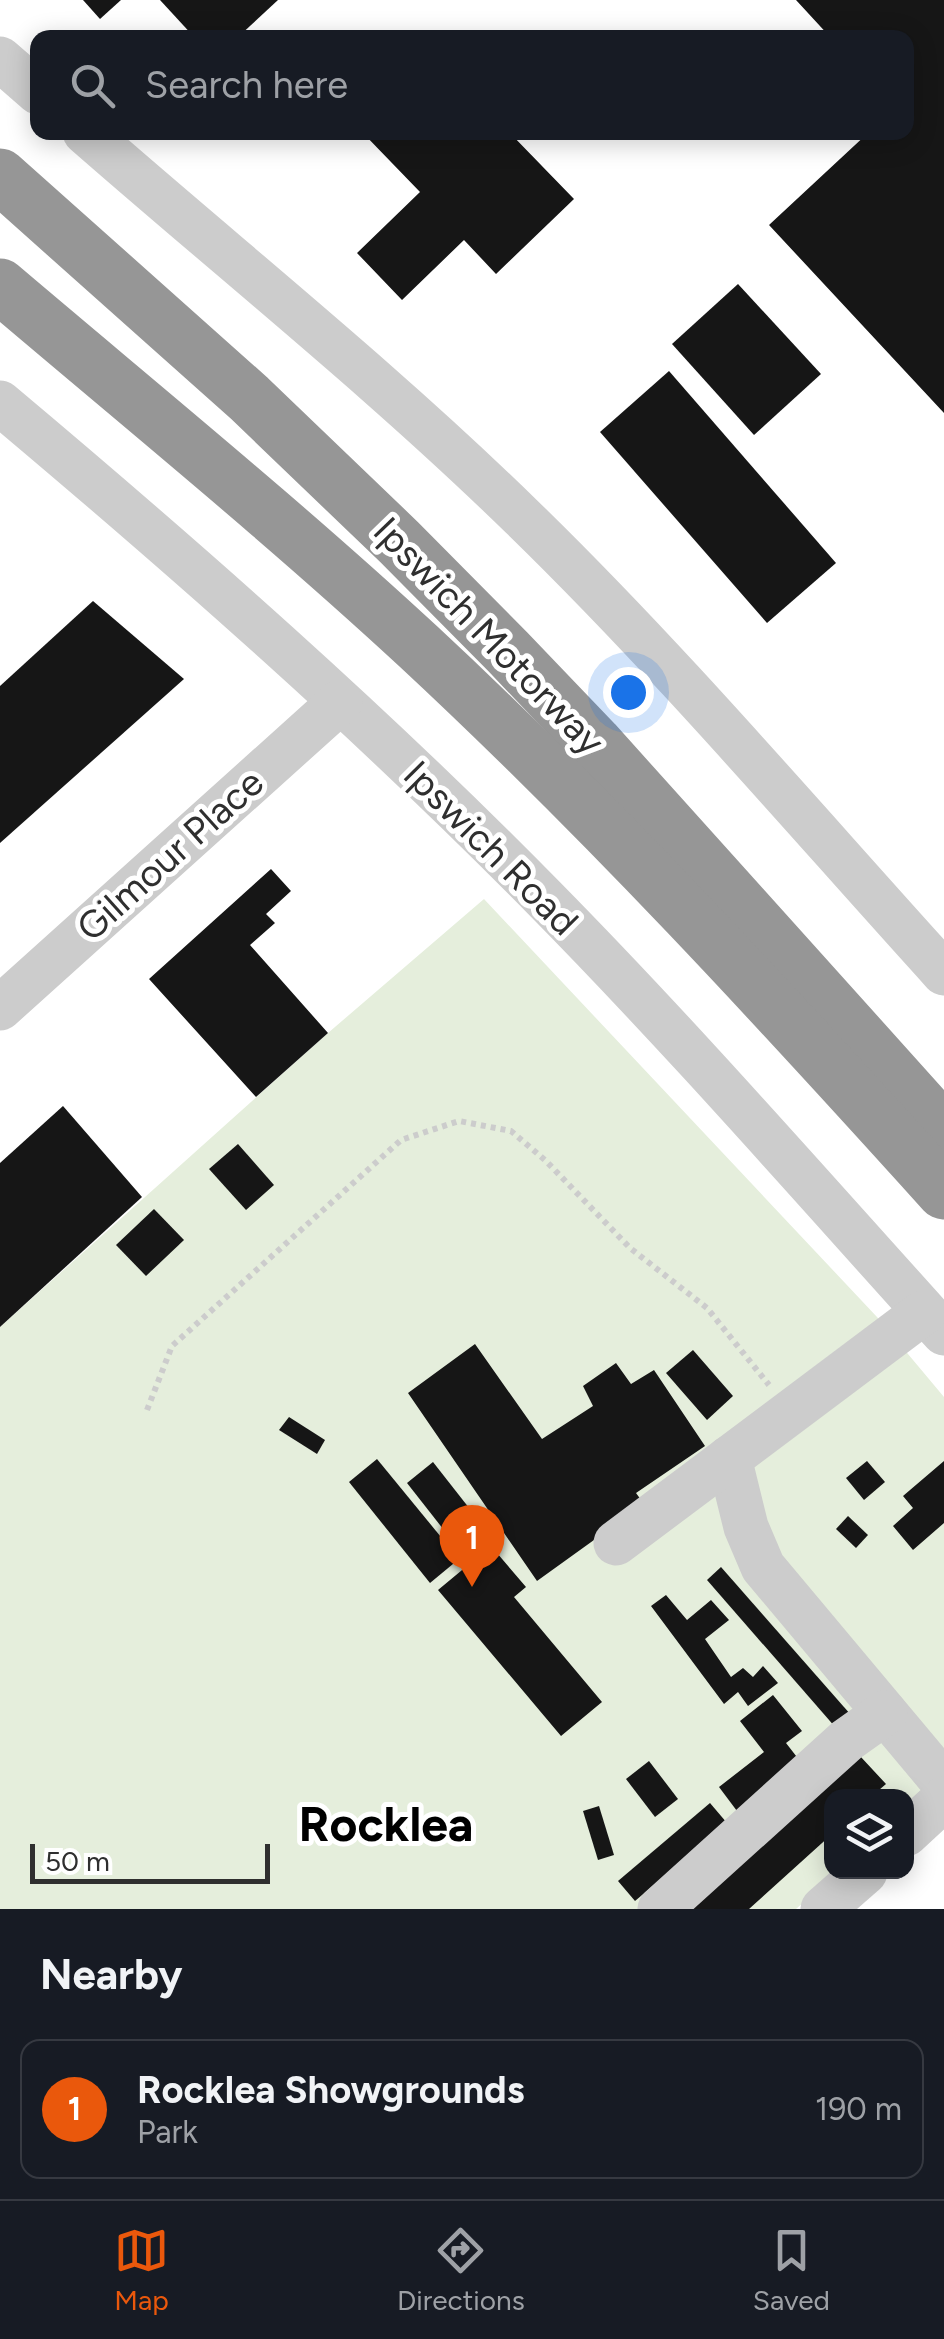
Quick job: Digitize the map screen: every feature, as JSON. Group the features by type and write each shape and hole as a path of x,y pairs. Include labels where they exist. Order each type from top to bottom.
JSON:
{"highway":[{"name":"Ipswich Motorway","path":"0,176 249,398 508,652 595,743 944,1131"},
{"name":"Ipswich Motorway","path":"0,286 342,576 422,650 668,891 944,1192"}],"street":[{"path":"0,59 30,85"},
{"path":"93,140 343,353 519,514 676,676 944,973"},
{"name":"Ipswich Road","path":"0,403 170,546 463,818 632,989 934,1322"},
{"name":"Gilmour Place","path":"0,1008 340,702"},
{"path":"616,1543 791,1412 934,1322"},
{"path":"730,1458 746,1527 762,1567 944,1783"},
{"path":"660,1909 834,1752 885,1713"},
{"path":"914,1827 944,1799"},
{"path":"823,1909 857,1879"}],"path":[{"path":"147,1410 172,1346 401,1140 459,1121 510,1130 546,1161 630,1248 707,1308 791,1412"}],"green space":[{"path":"484,899 877,1317 944,1397 944,1777 914,1804 914,1789 824,1789 824,1879 830,1879 796,1909 0,1909 0,1327"}],"building":[{"path":"83,0 121,0 100,19"},
{"path":"160,0 278,0 246,30 188,30"},
{"path":"796,0 944,0 944,413 769,225 860,140 914,140 914,30 824,30"},
{"path":"370,140 517,140 574,199 496,274 464,240 402,300 357,253 420,192"},
{"path":"738,284 821,374 754,435 672,344"},
{"path":"669,371 836,563 767,623 600,432"},
{"path":"93,601 184,679 0,843 0,686"},
{"path":"271,869 291,891 266,914 275,923 250,945 328,1033 256,1097 149,979"},
{"path":"63,1106 142,1197 0,1327 0,1163"},
{"path":"238,1144 274,1185 246,1210 209,1169"},
{"path":"154,1209 184,1240 146,1276 116,1245"},
{"path":"475,1344 542,1439 593,1406 583,1386 616,1363 631,1384 654,1370 705,1446 636,1493 644,1504 537,1581 408,1393"},
{"path":"693,1350 733,1396 707,1420 666,1373"},
{"path":"289,1417 325,1440 317,1454 279,1430"},
{"path":"377,1459 459,1559 430,1583 349,1482"},
{"path":"867,1461 885,1482 864,1500 846,1478"},
{"path":"944,1461 944,1523 913,1550 893,1526 913,1508 903,1496"},
{"path":"433,1462 484,1527 458,1548 407,1483"},
{"path":"848,1516 868,1535 856,1548 836,1529"},
{"path":"491,1546 526,1587 514,1597 602,1702 561,1736 438,1590"},
{"path":"721,1567 851,1715 836,1728 707,1580"},
{"path":"666,1595 687,1620 711,1600 729,1620 705,1639 731,1677 743,1668 753,1677 763,1666 778,1683 748,1706 738,1692 724,1704 651,1606"},
{"path":"773,1695 802,1731 786,1743 800,1761 737,1811 719,1787 764,1752 740,1721"},
{"path":"860,1756 886,1784 880,1789 824,1789 824,1841 749,1909 692,1909"},
{"path":"649,1761 678,1799 655,1817 626,1779"},
{"path":"710,1803 727,1823 635,1901 618,1881"},
{"path":"599,1806 614,1855 598,1860 583,1811"}],"place":[{"name":"Rocklea Showgrounds","path":"472,1587"}],"district":[{"name":"Rocklea","path":"386,1824"}]}
